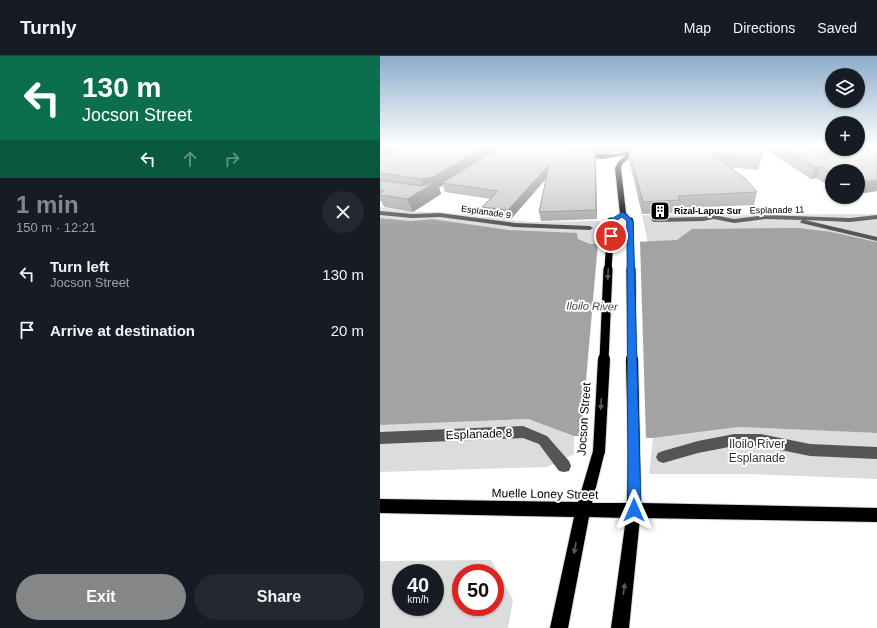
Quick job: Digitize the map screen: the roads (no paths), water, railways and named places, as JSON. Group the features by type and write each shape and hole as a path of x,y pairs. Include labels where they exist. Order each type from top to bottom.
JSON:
{"main road":[{"path":"618,174 626,217 634,451 634,510 620,628"},
{"name":"Jocson Street","path":"559,628 583,510 599,451 611,221 626,217"},
{"name":"Muelle Loney Street","path":"380,506 877,515"}],"street":[{"name":"Esplanade 9","path":"380,212 412,216 440,215 515,225 590,228"},
{"name":"Esplanade 11","path":"654,220 703,219 714,217 734,221 765,217 788,219 829,218 850,220 877,217"},
{"path":"788,219 877,239"},
{"name":"Esplanade 8","path":"380,438 523,432 543,440 564,466"},
{"path":"663,458 698,447 734,440 761,440 810,450 877,453"}],"water":[{"name":"Iloilo River","path":"380,218 411,221 432,219 508,230 577,233 578,239 590,244 677,240 692,229 798,228 832,232 877,242 877,433 738,427 653,438 574,436 528,419 380,425"}],"place":[{"name":"Rizal-Lapuz Sur","path":"660,211"}],"park label":[{"name":"Iloilo River Esplanade","path":"757,451"}]}
